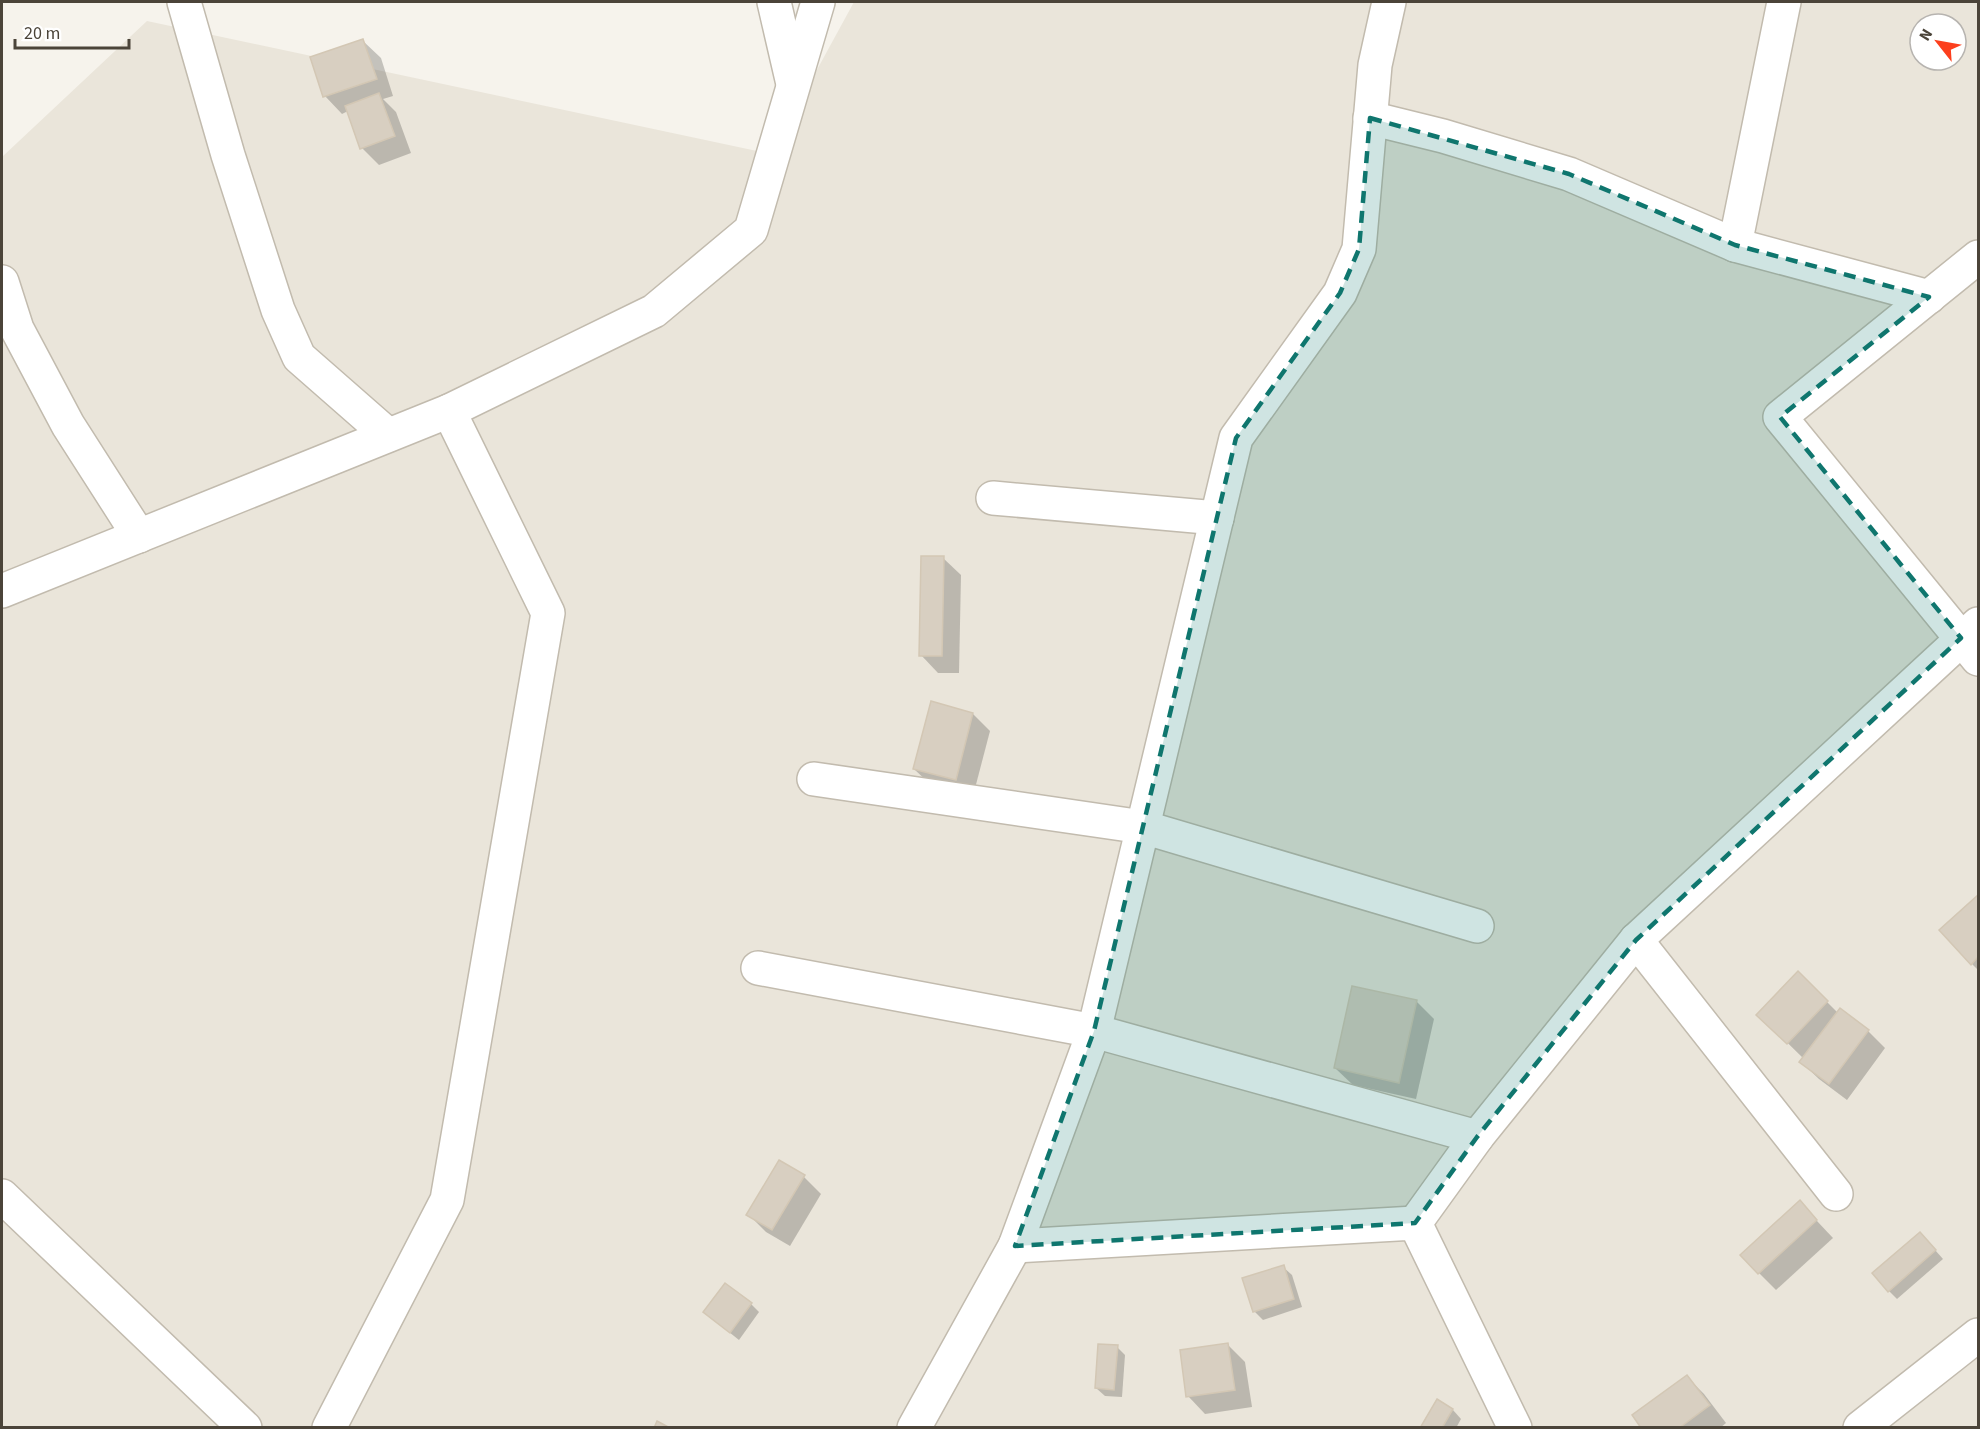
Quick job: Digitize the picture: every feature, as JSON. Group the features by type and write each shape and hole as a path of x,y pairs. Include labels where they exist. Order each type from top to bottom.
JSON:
{"street":[{"path":"184,2 228,155 278,310 299,357 388,435"},
{"path":"774,2 793,86"},
{"path":"2,591 449,411 654,311 751,230 818,2"},
{"path":"914,1428 1015,1246 1094,1031 1236,438 1340,293 1359,249 1375,65 1389,2"},
{"path":"1735,245 1784,2"},
{"path":"1370,118 1443,135 1569,174 1735,245 1929,297"},
{"path":"1415,1223 1477,1137 1636,940 1973,640 1780,417 1978,257"},
{"path":"2,282 22,339 69,425 139,536"},
{"path":"329,1428 447,1200 548,613 449,411"},
{"path":"993,498 1217,518"},
{"path":"814,780 1143,827 1477,926"},
{"path":"1636,940 1836,1194"},
{"path":"758,968 1094,1031 1477,1137"},
{"path":"2,1196 245,1428"},
{"path":"1015,1246 1415,1223"},
{"path":"1415,1223 1515,1428"},
{"path":"1860,1428 1978,1335"}],"highlighted area":[{"path":"1370,118 1569,174 1735,245 1929,297 1780,417 1961,638 1636,940 1477,1137 1415,1223 1015,1246 1094,1031 1236,438 1340,293 1359,249"}],"shaded area":[{"path":"854,2 1978,2 1978,1427 2,1428 2,157 147,21 771,154"}],"building":[{"path":"363,39 377,79 323,97 310,57"},
{"path":"379,93 395,136 360,149 345,106"},
{"path":"921,556 944,556 942,656 919,656"},
{"path":"931,701 973,713 956,780 913,769"},
{"path":"1978,895 1978,957 1971,965 1939,930"},
{"path":"1798,971 1828,1001 1787,1044 1756,1015"},
{"path":"1352,986 1417,1000 1399,1083 1334,1068"},
{"path":"1840,1008 1869,1030 1829,1084 1799,1062"},
{"path":"779,1160 805,1175 772,1230 746,1215"},
{"path":"1800,1200 1817,1220 1758,1274 1740,1255"},
{"path":"1920,1232 1936,1250 1888,1292 1872,1273"},
{"path":"1284,1265 1294,1299 1253,1312 1242,1278"},
{"path":"725,1283 752,1303 730,1333 703,1312"},
{"path":"1228,1343 1235,1390 1186,1397 1180,1350"},
{"path":"1098,1344 1118,1345 1114,1390 1095,1388"},
{"path":"1687,1375 1710,1405 1679,1428 1641,1428 1632,1415"},
{"path":"1437,1399 1453,1409 1442,1428 1420,1428"},
{"path":"657,1421 670,1428 654,1428"}]}
